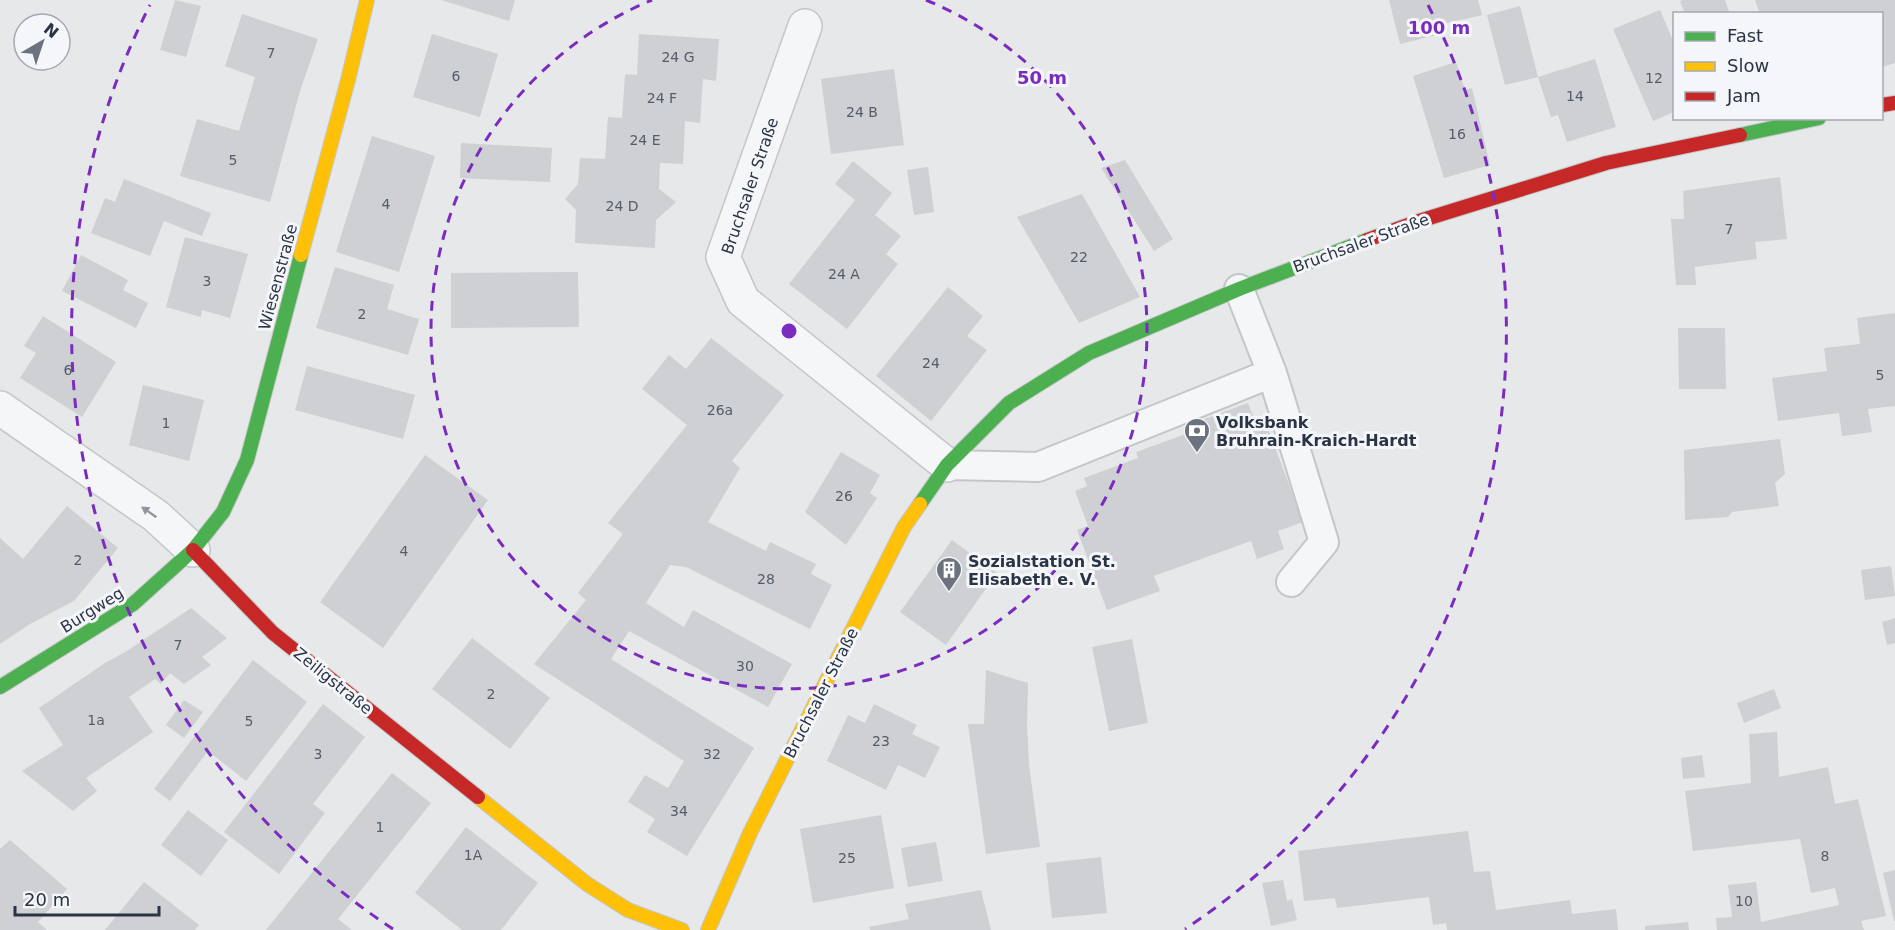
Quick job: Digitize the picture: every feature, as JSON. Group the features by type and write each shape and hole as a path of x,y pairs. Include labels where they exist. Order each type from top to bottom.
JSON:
{"street":[{"name":"Wiesenstraße","path":"193,550 223,512 247,460 348,80 367,0"},
{"name":"Bruchsaler Straße","path":"805,26 723,257 743,301 947,465"},
{"name":"Bruchsaler Straße","path":"708,930 750,833 899,538 947,465 1009,403 1089,353 1239,289 1416,222 1606,163 1810,120"},
{"name":"Zeiligstraße","path":"0,408 156,516 193,550 273,633 587,884 628,910 682,930"},
{"name":"Burgweg","path":"0,687 133,604 193,550"}],"lane":[{"path":"1239,289 1272,373 1324,542 1291,582"},
{"path":"947,465 1038,467 1272,373"}],"building":[{"path":"175,0 201,6 186,57 160,50"},
{"path":"441,0 515,0 509,21"},
{"path":"1389,0 1478,0 1482,15 1439,25 1441,34 1400,44"},
{"path":"1725,0 1729,12 1684,12 1680,1"},
{"path":"1755,0 1895,0 1895,63 1883,67 1883,12 1759,12"},
{"path":"1520,6 1538,77 1505,85 1487,15"},
{"path":"1660,10 1673,41 1673,112 1653,121 1613,29"},
{"path":"242,14 318,39 300,91 270,202 180,176 197,119 239,131 255,77 225,66"},
{"path":"432,34 498,54 480,117 413,97"},
{"path":"639,34 719,39 716,81 703,79 700,123 685,121 683,164 660,163 659,189 676,202 656,220 655,248 575,243 576,210 565,199 578,184 580,158 605,159 608,117 622,118 625,74 637,75"},
{"path":"1595,59 1616,127 1567,142 1558,115 1551,117 1538,77"},
{"path":"1456,62 1465,90 1472,88 1490,165 1444,178 1413,76"},
{"path":"894,69 904,145 831,154 821,79"},
{"path":"372,136 435,156 399,272 336,252"},
{"path":"461,143 552,148 550,182 460,178"},
{"path":"1125,160 1173,239 1154,251 1101,168"},
{"path":"853,161 892,193 875,215 901,236 886,254 898,264 847,329 789,284 855,200 835,184"},
{"path":"928,167 934,212 914,215 907,170"},
{"path":"1780,177 1787,239 1755,242 1757,259 1695,267 1696,285 1676,285 1671,219 1684,219 1683,191"},
{"path":"124,179 211,213 202,236 164,221 150,256 91,233 105,198 115,202"},
{"path":"1082,194 1140,297 1079,323 1017,217"},
{"path":"185,237 248,254 230,318 202,310 201,317 166,307"},
{"path":"81,255 128,280 123,290 148,303 136,328 62,291"},
{"path":"335,267 394,285 387,309 419,319 408,355 316,328"},
{"path":"578,272 579,327 451,328 451,273"},
{"path":"948,287 983,316 967,336 987,350 931,421 876,376"},
{"path":"1895,313 1895,406 1868,409 1872,432 1842,436 1839,413 1778,421 1772,378 1827,371 1824,348 1860,344 1857,318"},
{"path":"43,316 116,362 82,417 20,378 36,353 24,346"},
{"path":"1678,328 1725,328 1726,389 1679,389"},
{"path":"711,338 784,395 732,461 740,468 708,522 766,551 770,542 816,564 811,574 832,585 810,629 686,567 670,565 646,603 684,627 693,610 792,664 768,707 629,631 611,659 754,748 687,856 647,832 655,819 628,802 645,775 668,788 684,761 534,664 586,600 578,593 623,534 608,523 687,425 642,389 669,355 686,369"},
{"path":"307,366 415,395 403,439 295,410"},
{"path":"143,385 204,400 189,461 129,445"},
{"path":"1248,403 1255,421 1264,418 1303,522 1278,531 1284,549 1257,559 1251,541 1154,576 1160,591 1107,610 1077,530 1088,526 1075,491 1087,486 1084,478 1138,458 1136,452 1194,431 1191,424"},
{"path":"1780,439 1785,474 1775,483 1779,506 1732,512 1728,517 1685,520 1684,450"},
{"path":"841,452 880,475 870,493 877,498 846,545 805,512"},
{"path":"425,455 488,500 383,648 320,602"},
{"path":"67,506 118,548 74,601 30,624 0,644 0,538 23,559"},
{"name":"Sozialstation St. Elisabeth e. V.","path":"952,540 997,573 946,645 900,612"},
{"path":"1891,566 1895,596 1865,600 1861,570"},
{"path":"191,608 227,638 202,657 211,665 184,684 170,673 161,684 155,679 129,697 153,732 86,778 97,791 73,811 22,771 63,745 39,708"},
{"path":"1895,618 1895,643 1887,645 1882,622"},
{"path":"472,638 550,698 510,749 432,689"},
{"path":"1132,639 1148,723 1109,731 1092,647"},
{"path":"253,660 307,702 246,781 208,751 170,801 154,789"},
{"path":"986,670 1028,683 1029,765 1040,847 986,854 968,724 984,724"},
{"path":"1774,689 1781,708 1744,723 1737,703"},
{"path":"184,700 203,712 184,738 166,725"},
{"path":"323,704 365,737 313,804 325,813 279,874 224,832"},
{"path":"874,704 917,725 912,734 940,747 925,778 898,765 886,790 827,761 848,715 865,723"},
{"path":"1777,732 1779,777 1828,767 1835,804 1858,799 1886,916 1861,921 1864,930 1717,930 1716,918 1732,917 1728,885 1756,882 1761,922 1839,905 1835,888 1811,893 1800,839 1693,851 1685,791 1751,783 1749,734"},
{"path":"1702,755 1705,777 1683,779 1681,758"},
{"path":"392,773 431,803 338,919 352,930 266,930"},
{"path":"188,810 228,840 201,876 161,845"},
{"path":"881,815 894,888 813,903 800,829"},
{"path":"466,827 538,883 501,930 462,930 415,893"},
{"path":"1468,831 1474,872 1490,871 1496,910 1570,900 1572,914 1616,909 1618,930 1447,930 1446,923 1433,925 1429,897 1337,908 1335,898 1304,901 1298,851"},
{"path":"10,840 67,889 38,922 47,930 0,930 0,849"},
{"path":"936,842 943,881 908,887 901,848"},
{"path":"1101,857 1107,913 1052,918 1046,863"},
{"path":"1895,870 1895,921 1894,921 1883,873"},
{"path":"1283,880 1287,901 1292,899 1297,920 1271,926 1262,883"},
{"path":"144,882 199,925 195,930 105,930"},
{"path":"981,890 991,930 870,930 869,927 909,919 905,904"},
{"path":"1688,922 1689,930 1645,930 1645,926"}],"traffic: fast":[{"path":"1740,135 1810,120"},
{"path":"920,504 947,465 1009,403 1089,353 1239,289 1367,240"},
{"path":"0,687 133,604 193,550 223,512 247,460 301,255"}],"traffic: slow":[{"path":"301,255 367,0"},
{"path":"708,930 750,833 904,527 920,504"},
{"path":"478,797 587,884 628,910 682,930"}],"traffic: jam":[{"path":"1883,105 1895,103"},
{"path":"1367,240 1416,222 1606,163 1740,135"},
{"path":"193,550 273,633 478,797"}],"place":[{"name":"Volksbank Bruhrain-Kraich-Hardt","path":"1197,454"},
{"name":"Sozialstation St. Elisabeth e. V.","path":"949,593"}]}
